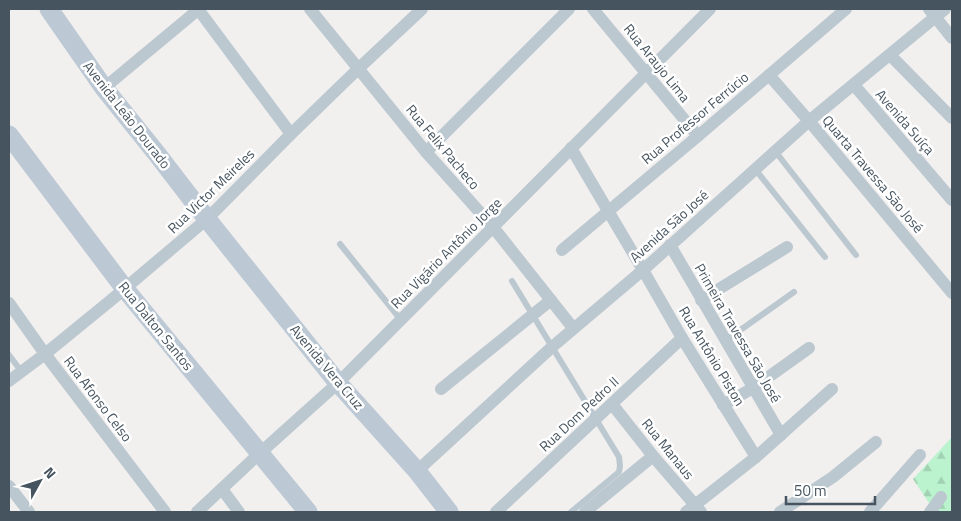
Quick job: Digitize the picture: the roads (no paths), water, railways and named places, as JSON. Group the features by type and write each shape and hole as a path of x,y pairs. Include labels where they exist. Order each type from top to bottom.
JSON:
{"main road":[{"name":"Avenida Leão Dourado","path":"49,9 104,88 158,154 207,219"},
{"name":"Rua Dalton Santos","path":"9,135 125,289 308,512"},
{"name":"Avenida Vera Cruz","path":"207,219 338,383 417,471 449,512"}],"street":[{"path":"104,88 198,9 291,134"},
{"name":"Rua Felix Pacheco","path":"310,9 426,152 493,227 573,328"},
{"name":"Rua Victor Meireles","path":"9,381 125,289 207,219 291,134 422,9"},
{"path":"426,152 569,9"},
{"name":"Rua Araujo Lima","path":"593,9 698,136"},
{"name":"Rua Vigário Antônio Jorge","path":"197,512 338,383 710,9"},
{"name":"Rua Professor Ferrúcio","path":"562,250 769,75 840,11"},
{"path":"936,12 952,38"},
{"name":"Avenida São José","path":"417,471 552,346 644,270 775,151 890,55 936,12"},
{"path":"890,55 952,118"},
{"name":"Quarta Travessa São José","path":"769,75 810,121 952,293"},
{"name":"Avenida Suíça","path":"854,86 952,200"},
{"name":"Rua Antônio Piston","path":"571,148 682,338 756,457"},
{"name":"Primeira Travessa São José","path":"670,245 781,435"},
{"path":"701,300 787,247"},
{"path":"440,389 551,300"},
{"name":"Rua Afonso Celso","path":"9,303 45,354 165,512"},
{"name":"Rua Dom Pedro II","path":"496,512 682,338"},
{"path":"724,405 753,388 809,348"},
{"path":"694,510 832,389"},
{"name":"Rua Manaus","path":"612,404 694,510"},
{"path":"780,512 834,477 876,442"},
{"path":"870,512 920,455"},
{"path":"584,512 653,456"},
{"path":"9,486 29,512"},
{"path":"222,489 239,512"},
{"path":"930,512 940,497"}],"lane":[{"path":"775,151 856,255"},
{"path":"755,169 825,258"},
{"path":"340,244 401,320"},
{"path":"512,281 619,458 620,466 618,472 571,512"},
{"path":"725,341 794,292"},
{"path":"9,355 21,371"}]}
